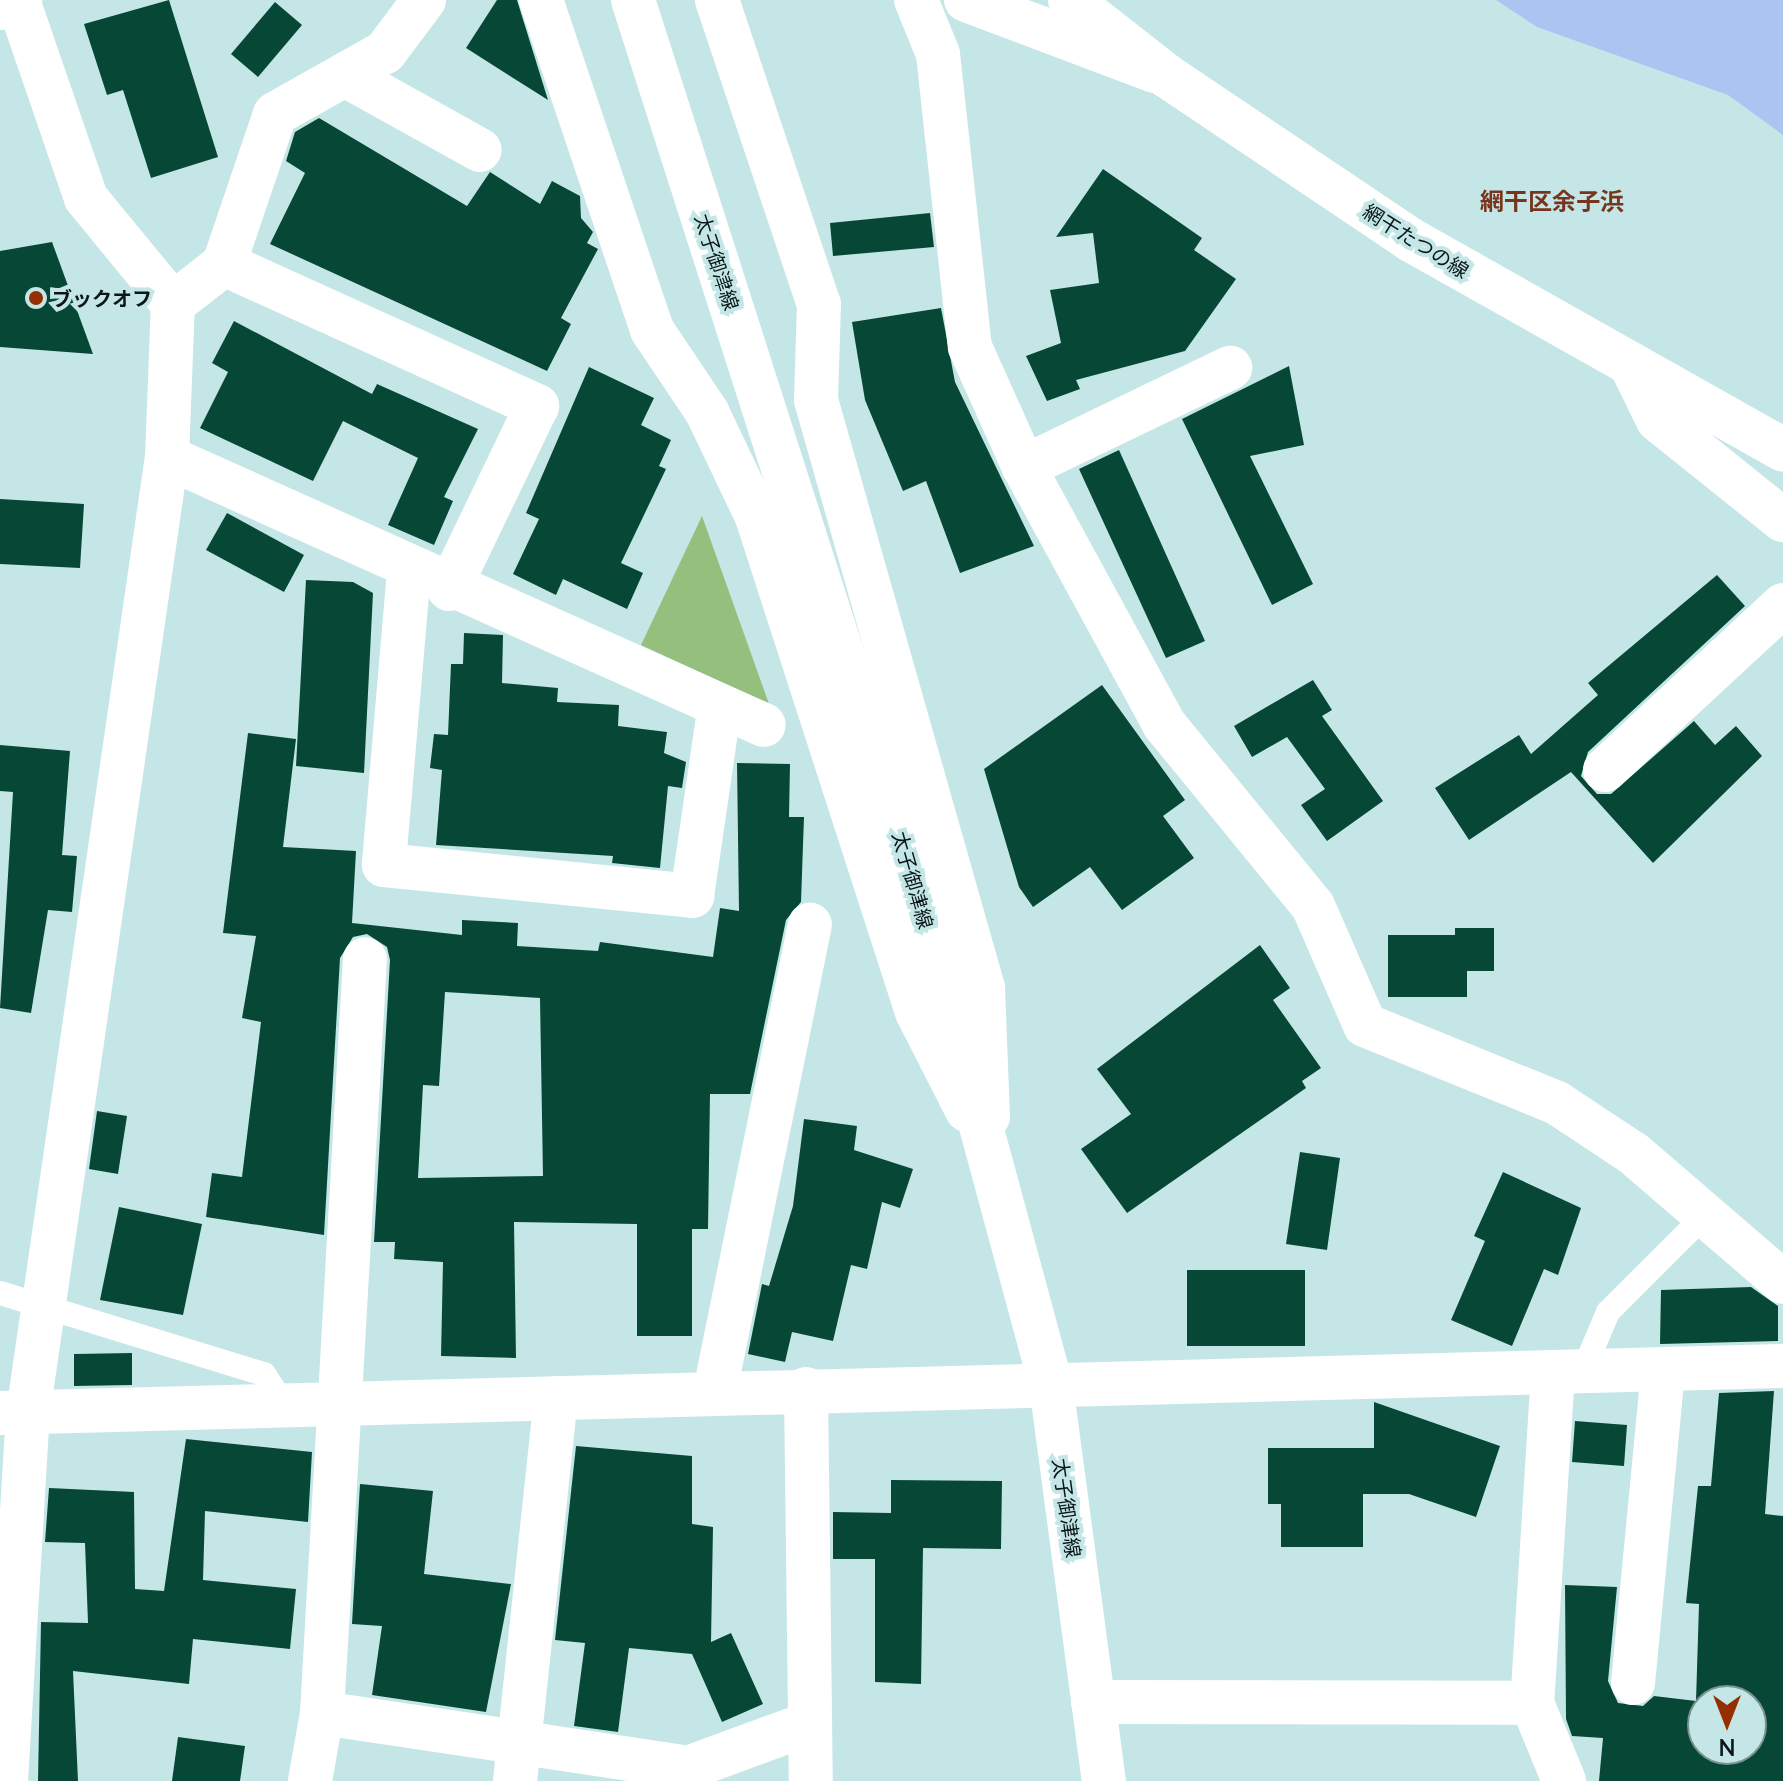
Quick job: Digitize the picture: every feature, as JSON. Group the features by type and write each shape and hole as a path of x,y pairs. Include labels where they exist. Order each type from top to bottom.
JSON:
{"main road":[{"path":"0,8 19,0 86,198 173,304 167,457 44,1301 14,1413 6,1781"},
{"path":"173,304 224,264 275,114 385,52 424,0"},
{"path":"541,0 652,330 707,412 757,517 917,1012 989,1155"},
{"name":"太子御津線","path":"633,0 912,871 1051,1385 1104,1781"},
{"path":"717,0 819,304 816,400 833,475 943,828 983,988 989,1155"},
{"path":"916,0 938,54 970,347 1024,467 1164,724 1313,906 1365,1025 1557,1103 1634,1154 1702,1218 1783,1282"},
{"path":"966,0 1167,76"},
{"name":"網干たつの線","path":"1070,0 1167,76 1411,240 1783,450"},
{"path":"345,75 480,150"},
{"path":"224,264 537,406 449,589"},
{"path":"1631,365 1658,420 1783,520"},
{"path":"1024,467 1230,368"},
{"path":"167,457 449,589 719,710 764,725"},
{"path":"409,571 384,865 692,896 719,710"},
{"path":"1605,770 1783,605"},
{"path":"715,1391 810,925"},
{"path":"310,1781 322,1713 365,959"},
{"path":"14,1413 715,1391 1783,1366"},
{"path":"1633,1683 1663,1369"},
{"path":"1564,1781 1532,1703 1568,1371"},
{"path":"806,1389 811,1781"},
{"path":"516,1763 556,1398"},
{"path":"1093,1702 1532,1703"},
{"path":"322,1713 516,1763 688,1768 810,1723"}],"lane":[{"path":"1568,1371 1608,1312 1702,1218"},
{"path":"0,1293 44,1301 264,1374 285,1406"}],"green space":[{"path":"702,516 769,704 641,645"}],"water":[{"path":"1496,0 1783,0 1783,135 1728,95 1537,27"}],"building":[{"path":"169,0 218,157 151,178 123,90 107,95 84,24"},
{"path":"497,0 517,0 548,100 466,48"},
{"path":"275,2 302,25 258,77 231,54"},
{"path":"319,118 467,206 490,172 540,204 552,181 580,196 581,218 593,232 587,243 598,249 561,318 571,324 547,371 270,244 305,173 286,161 295,132"},
{"path":"1103,169 1202,238 1194,250 1236,279 1185,351 1076,380 1080,389 1047,401 1026,356 1061,343 1050,290 1099,283 1093,233 1056,237"},
{"path":"930,213 934,247 833,256 830,223"},
{"name":"ブックオフ","path":"52,242 93,354 0,347 0,251"},
{"path":"941,308 955,382 1034,546 960,573 926,481 903,491 865,400 852,322"},
{"path":"234,321 372,394 377,384 478,429 444,497 453,501 434,545 388,525 418,458 343,421 313,481 200,428 228,372 212,363"},
{"path":"1289,366 1304,445 1250,456 1313,584 1272,605 1182,419"},
{"path":"589,367 654,398 641,425 671,440 659,466 666,469 621,563 643,573 627,609 563,579 556,595 513,574 539,519 526,513"},
{"path":"1119,450 1205,641 1166,658 1079,469"},
{"path":"0,499 84,504 80,568 0,564"},
{"path":"227,513 304,555 284,592 206,550"},
{"path":"1717,575 1745,606 1588,752 1581,776 1597,794 1611,794 1694,721 1715,745 1736,726 1762,756 1653,863 1571,772 1469,840 1435,788 1519,735 1531,754 1598,695 1588,683"},
{"path":"306,580 353,582 373,593 364,773 296,766"},
{"path":"464,633 503,635 502,683 558,688 557,702 619,705 618,726 667,732 664,753 686,762 682,788 668,786 660,868 612,863 613,856 436,845 442,770 430,768 434,734 448,735 451,664 463,664"},
{"path":"1313,680 1332,710 1322,716 1383,801 1327,841 1301,805 1325,789 1287,737 1252,757 1234,726"},
{"path":"1102,685 1185,800 1163,816 1194,858 1122,910 1090,867 1033,907 1019,887 984,769"},
{"path":"248,733 296,739 283,847 356,851 352,923 462,935 462,920 518,923 517,946 598,951 600,942 713,957 720,908 739,911 737,763 790,764 789,817 804,817 801,902 786,920 750,1094 710,1094 708,1229 692,1229 692,1336 637,1336 637,1224 514,1222 516,1358 441,1356 443,1262 394,1259 395,1242 374,1242 390,960 387,947 367,934 353,937 340,958 324,1235 206,1217 212,1173 242,1177 261,1022 242,1018 256,936 223,933","holes":["445,992 540,998 543,1176 418,1178 423,1085 439,1086"]},
{"path":"0,745 70,751 62,855 77,856 72,912 48,910 31,1013 0,1008 13,792 0,791"},
{"path":"1455,928 1494,928 1494,971 1467,971 1467,997 1388,997 1388,935 1455,935"},
{"path":"1260,945 1290,988 1273,1000 1321,1068 1302,1081 1306,1088 1127,1213 1081,1149 1131,1114 1097,1069"},
{"path":"97,1111 127,1116 118,1174 89,1169"},
{"path":"804,1119 857,1126 854,1150 913,1169 900,1208 882,1202 867,1269 851,1265 833,1341 792,1332 785,1362 748,1354 762,1284 769,1286 793,1206"},
{"path":"1300,1152 1340,1158 1327,1250 1286,1244"},
{"path":"1503,1172 1581,1208 1558,1275 1544,1269 1512,1346 1451,1320 1485,1241 1474,1236"},
{"path":"119,1207 202,1224 183,1315 100,1300"},
{"path":"1187,1270 1305,1270 1305,1346 1187,1346"},
{"path":"1751,1287 1778,1306 1778,1341 1660,1344 1661,1290"},
{"path":"132,1353 132,1385 74,1386 74,1354"},
{"path":"1774,1391 1765,1514 1783,1516 1783,1781 1599,1781 1603,1738 1572,1736 1566,1719 1565,1585 1617,1587 1608,1681 1618,1703 1643,1706 1654,1696 1687,1700 1687,1765 1767,1765 1767,1685 1696,1685 1699,1604 1686,1603 1698,1486 1711,1486 1719,1393"},
{"path":"1374,1402 1500,1446 1476,1517 1409,1494 1363,1494 1363,1547 1281,1547 1281,1504 1268,1504 1268,1448 1374,1448"},
{"path":"1575,1421 1627,1425 1624,1466 1572,1462"},
{"path":"186,1439 312,1452 308,1522 205,1511 203,1580 296,1589 290,1649 193,1639 189,1684 73,1671 78,1781 38,1781 41,1622 88,1623 85,1543 45,1542 49,1488 134,1492 135,1589 164,1591"},
{"path":"576,1446 692,1456 692,1524 713,1527 711,1642 731,1633 763,1704 722,1722 692,1654 629,1648 618,1732 574,1726 585,1643 555,1640"},
{"path":"891,1480 1002,1481 1001,1549 923,1548 921,1684 875,1682 875,1559 833,1559 833,1512 891,1513"},
{"path":"360,1484 433,1491 424,1574 511,1584 486,1712 372,1695 382,1626 352,1624"},
{"path":"178,1737 245,1746 240,1781 172,1781"}],"place":[{"name":"ブックオフ","path":"36,298"}],"district":[{"name":"網干区余子浜","path":"1552,201"}]}
